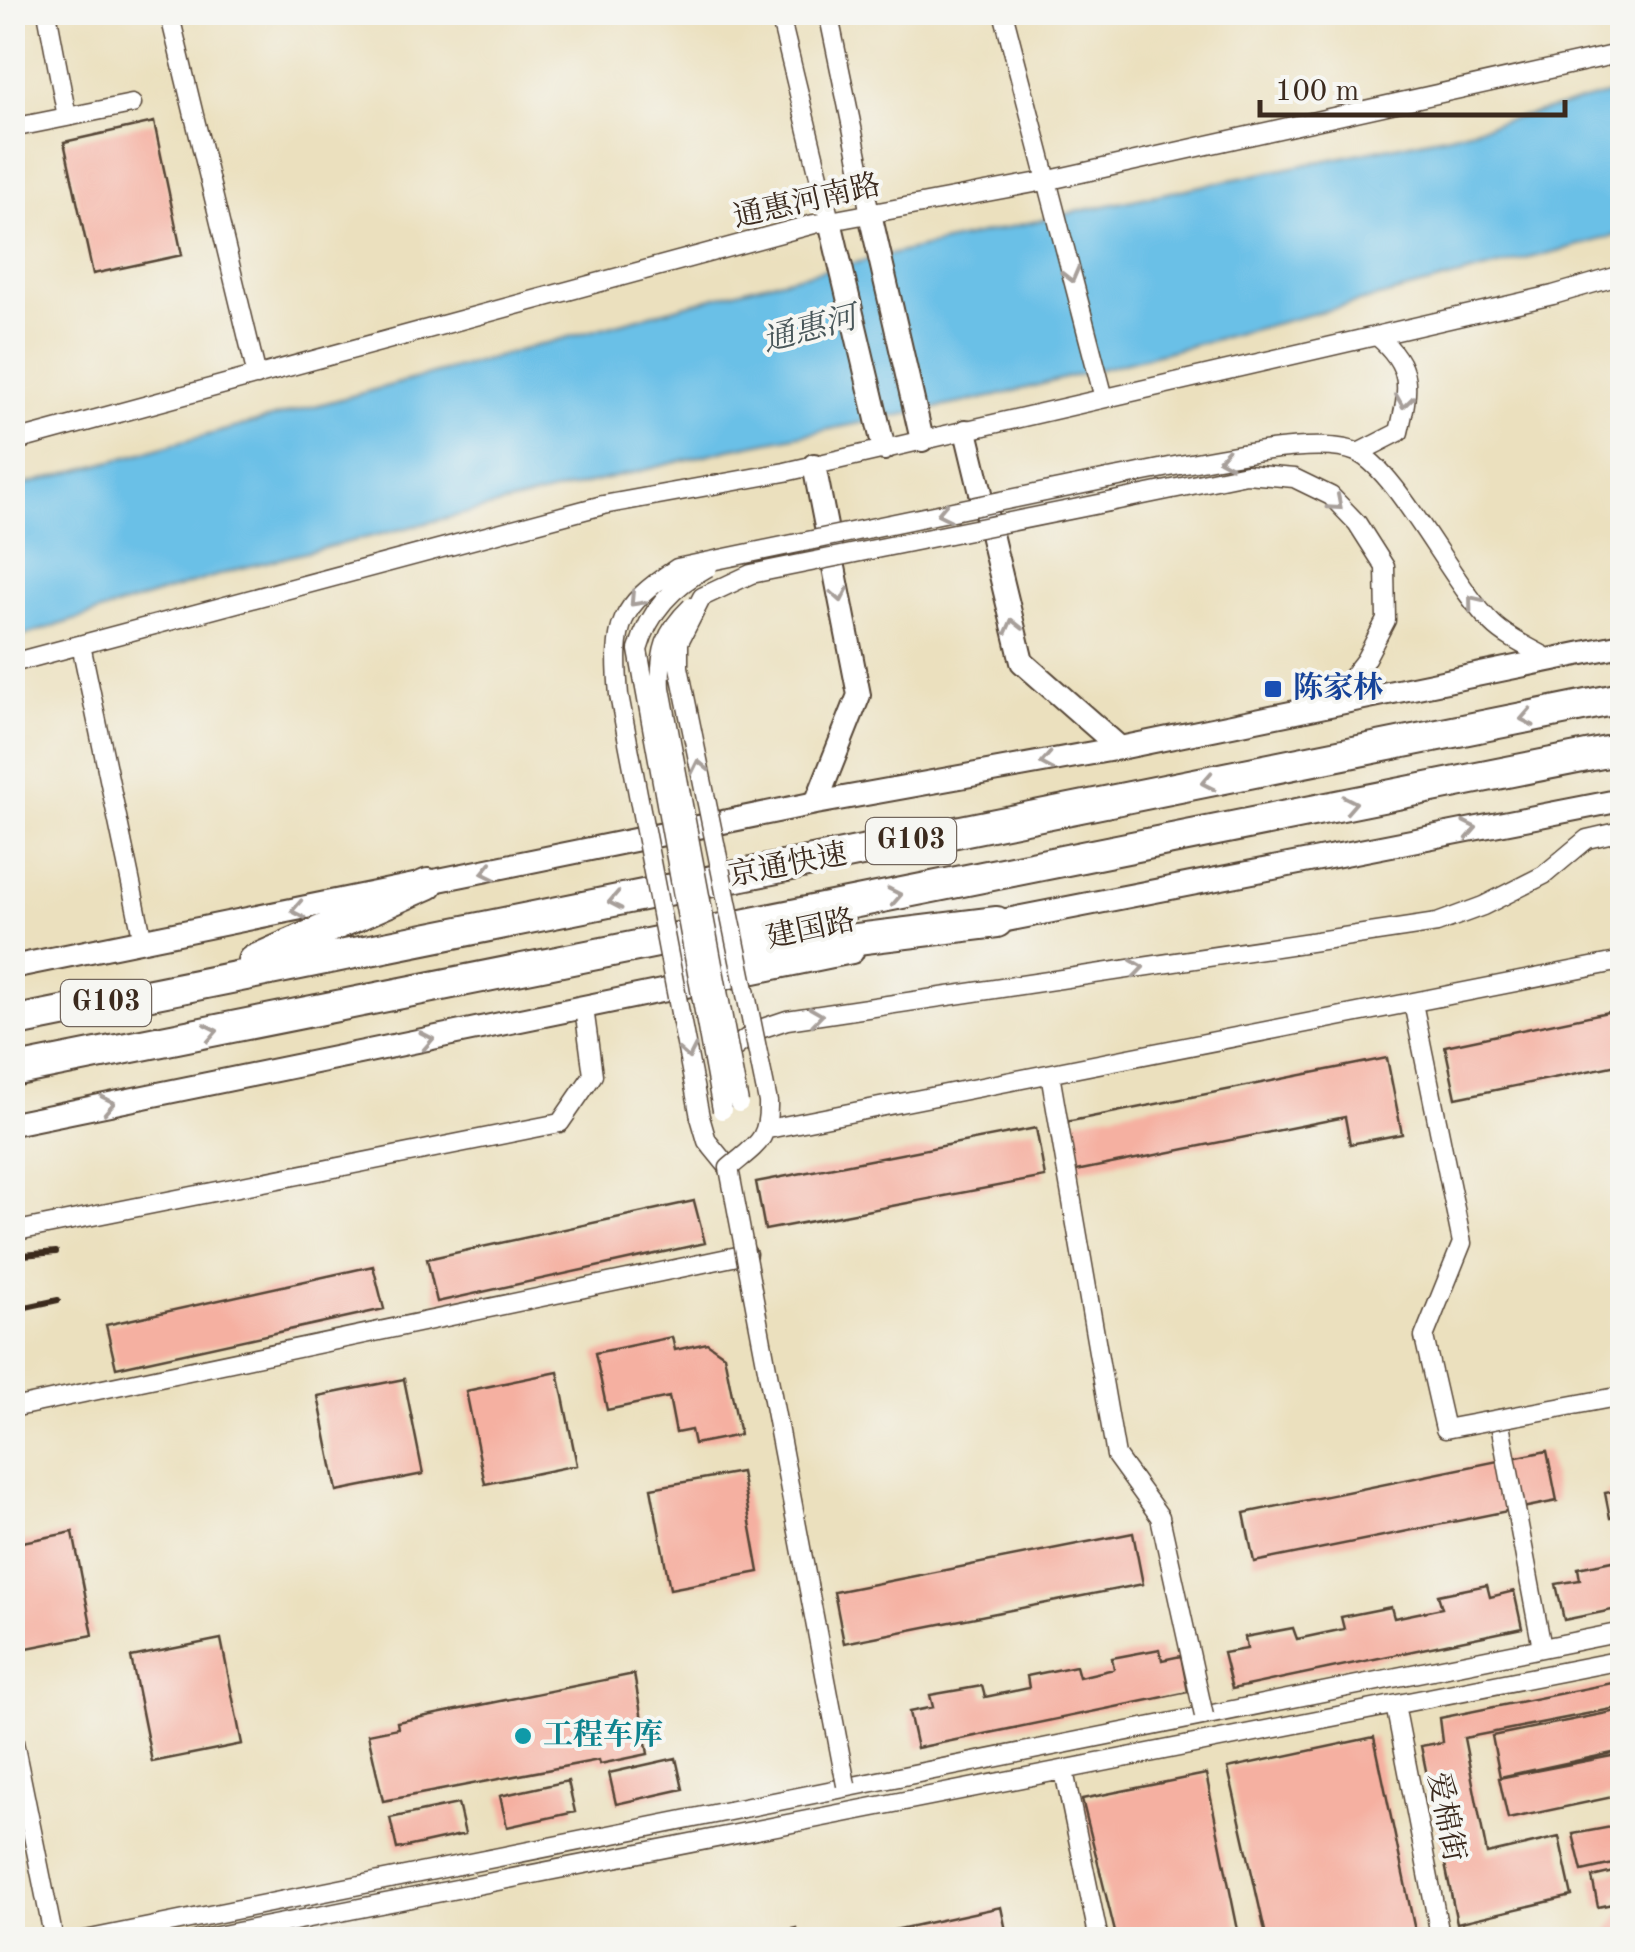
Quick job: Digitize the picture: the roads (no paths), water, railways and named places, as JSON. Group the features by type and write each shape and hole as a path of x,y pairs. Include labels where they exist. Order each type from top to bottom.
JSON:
{"highway":[{"name":"京通快速","path":"12,1022 1622,698"},
{"name":"京通快速","path":"12,1071 1622,749"},
{"path":"200,984 428,884"},
{"path":"422,992 996,922"}],"main road":[{"path":"870,214 922,440"},
{"path":"830,221 884,449"},
{"path":"966,431 1022,662 1120,748"},
{"path":"814,465 859,694 816,803"},
{"path":"12,968 816,803 1120,748 1622,645"},
{"name":"建国路","path":"12,1124 996,922 1622,800"}],"street":[{"path":"46,12 66,117"},
{"path":"170,12 256,376"},
{"path":"779,12 830,221"},
{"path":"828,12 870,214"},
{"path":"1003,12 1104,398"},
{"name":"通惠河南路","path":"12,442 830,221 1046,181 1622,53"},
{"path":"12,128 132,104"},
{"path":"12,663 603,504 814,465 966,431 1553,295 1622,275"},
{"path":"1358,453 1399,432 1409,392 1398,353 1377,336"},
{"path":"846,1785 747,1254 729,1168 707,1141 700,1117 619,695 615,652 624,611 646,588 677,568 1108,479 1285,448 1328,448 1358,453 1390,482 1494,626 1552,660"},
{"path":"721,559 681,582 646,622 638,650 730,1107 728,1053 660,688 665,638 702,597 751,574 1246,474 1294,478 1332,496 1357,523 1385,567 1386,620 1365,660 1328,706"},
{"path":"702,597 680,642 679,667 768,1102 768,1129 729,1168"},
{"path":"81,646 143,941"},
{"path":"728,1053 757,1030 787,1020 1436,923 1483,906 1544,875 1586,840 1622,831"},
{"path":"768,1129 1622,962"},
{"path":"1413,1003 1462,1243 1424,1338 1445,1428 1622,1396"},
{"path":"12,1232 560,1123 592,1074 584,1008"},
{"path":"1050,1074 1116,1456 1160,1517 1204,1716"},
{"path":"12,1408 747,1254"},
{"path":"1499,1419 1542,1648"},
{"path":"85,1940 1622,1632"},
{"path":"196,1940 1622,1660"},
{"name":"爱棉街","path":"1395,1705 1442,1940"},
{"path":"12,1732 54,1940"},
{"path":"1064,1771 1099,1940"}],"water":[{"name":"通惠河","path":"1622,91 1622,234 996,396 730,449 238,569 13,639 13,488 764,284 1084,210 1449,135"}],"railway":[{"path":"12,1256 56,1252"},
{"path":"12,1310 58,1300"}],"place":[{"name":"陈家林","path":"1273,689"},
{"name":"工程车库","path":"523,1736"}]}
